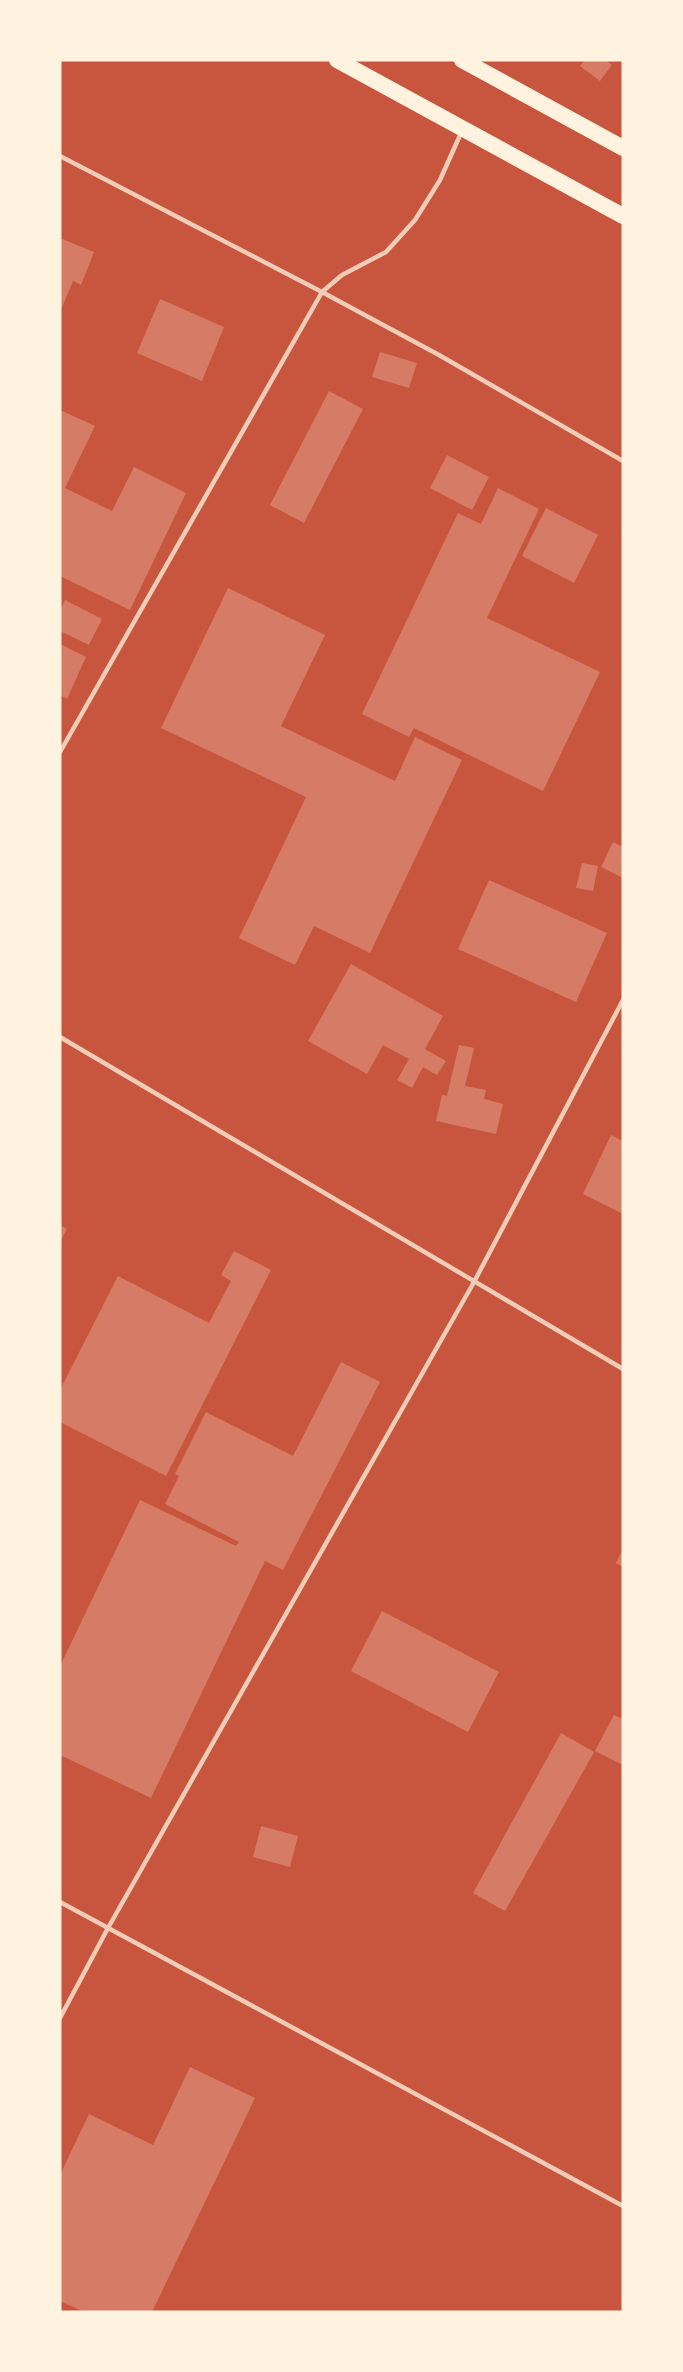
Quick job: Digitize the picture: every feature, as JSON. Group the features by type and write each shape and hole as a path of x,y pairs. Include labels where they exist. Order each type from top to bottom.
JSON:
{"highway":[{"path":"337,60 623,216"},
{"path":"462,60 623,148"}],"lane":[{"path":"60,752 322,292 342,275 386,252 415,220 440,180 463,129"},
{"path":"60,156 439,355 623,461"},
{"path":"60,2018 108,1928 474,1282 623,1000"},
{"path":"60,1037 623,1369"},
{"path":"60,1902 623,2206"}],"building":[{"path":"585,60 606,60 612,65 600,81 580,66"},
{"path":"60,238 94,252 81,285 73,281 60,312"},
{"path":"160,299 224,327 202,381 137,353"},
{"path":"380,352 417,363 409,388 372,377"},
{"path":"329,391 363,409 304,523 270,505"},
{"path":"60,410 95,426 65,488 112,511 134,467 186,493 130,610 60,576"},
{"path":"447,455 489,477 472,510 430,488"},
{"path":"498,488 539,509 487,618 600,672 543,791 414,728 409,737 362,714 458,513 481,524"},
{"path":"546,508 598,535 574,583 522,556"},
{"path":"228,588 325,635 281,726 395,781 415,737 462,760 370,953 314,926 295,965 239,938 306,797 161,728"},
{"path":"65,600 102,619 89,645 60,631 60,611"},
{"path":"60,644 86,657 67,699 60,695"},
{"path":"613,842 623,847 623,878 601,867"},
{"path":"582,863 598,866 593,891 576,888"},
{"path":"489,880 607,933 576,1002 458,949"},
{"path":"351,964 443,1016 425,1049 446,1061 437,1075 423,1067 412,1088 397,1080 409,1059 383,1045 367,1074 308,1041"},
{"path":"459,1045 474,1048 465,1086 486,1090 484,1099 503,1104 496,1134 436,1121 442,1095 447,1096"},
{"path":"611,1135 623,1141 623,1214 583,1194"},
{"path":"60,1225 67,1229 60,1242"},
{"path":"234,1251 271,1270 166,1476 60,1422 60,1390 118,1276 209,1323 231,1281 221,1275"},
{"path":"341,1362 380,1382 283,1570 265,1561 151,1798 60,1755 60,1666 140,1500 236,1546 239,1542 165,1504 179,1476 175,1474 206,1412 293,1456"},
{"path":"623,1549 623,1567 616,1563"},
{"path":"382,1611 499,1672 468,1732 351,1671"},
{"path":"614,1715 623,1719 623,1765 595,1751"},
{"path":"561,1733 594,1752 505,1911 473,1893"},
{"path":"261,1826 298,1836 290,1867 253,1857"},
{"path":"190,2067 255,2098 152,2312 84,2312 60,2301 60,2175 89,2114 153,2145"}]}
